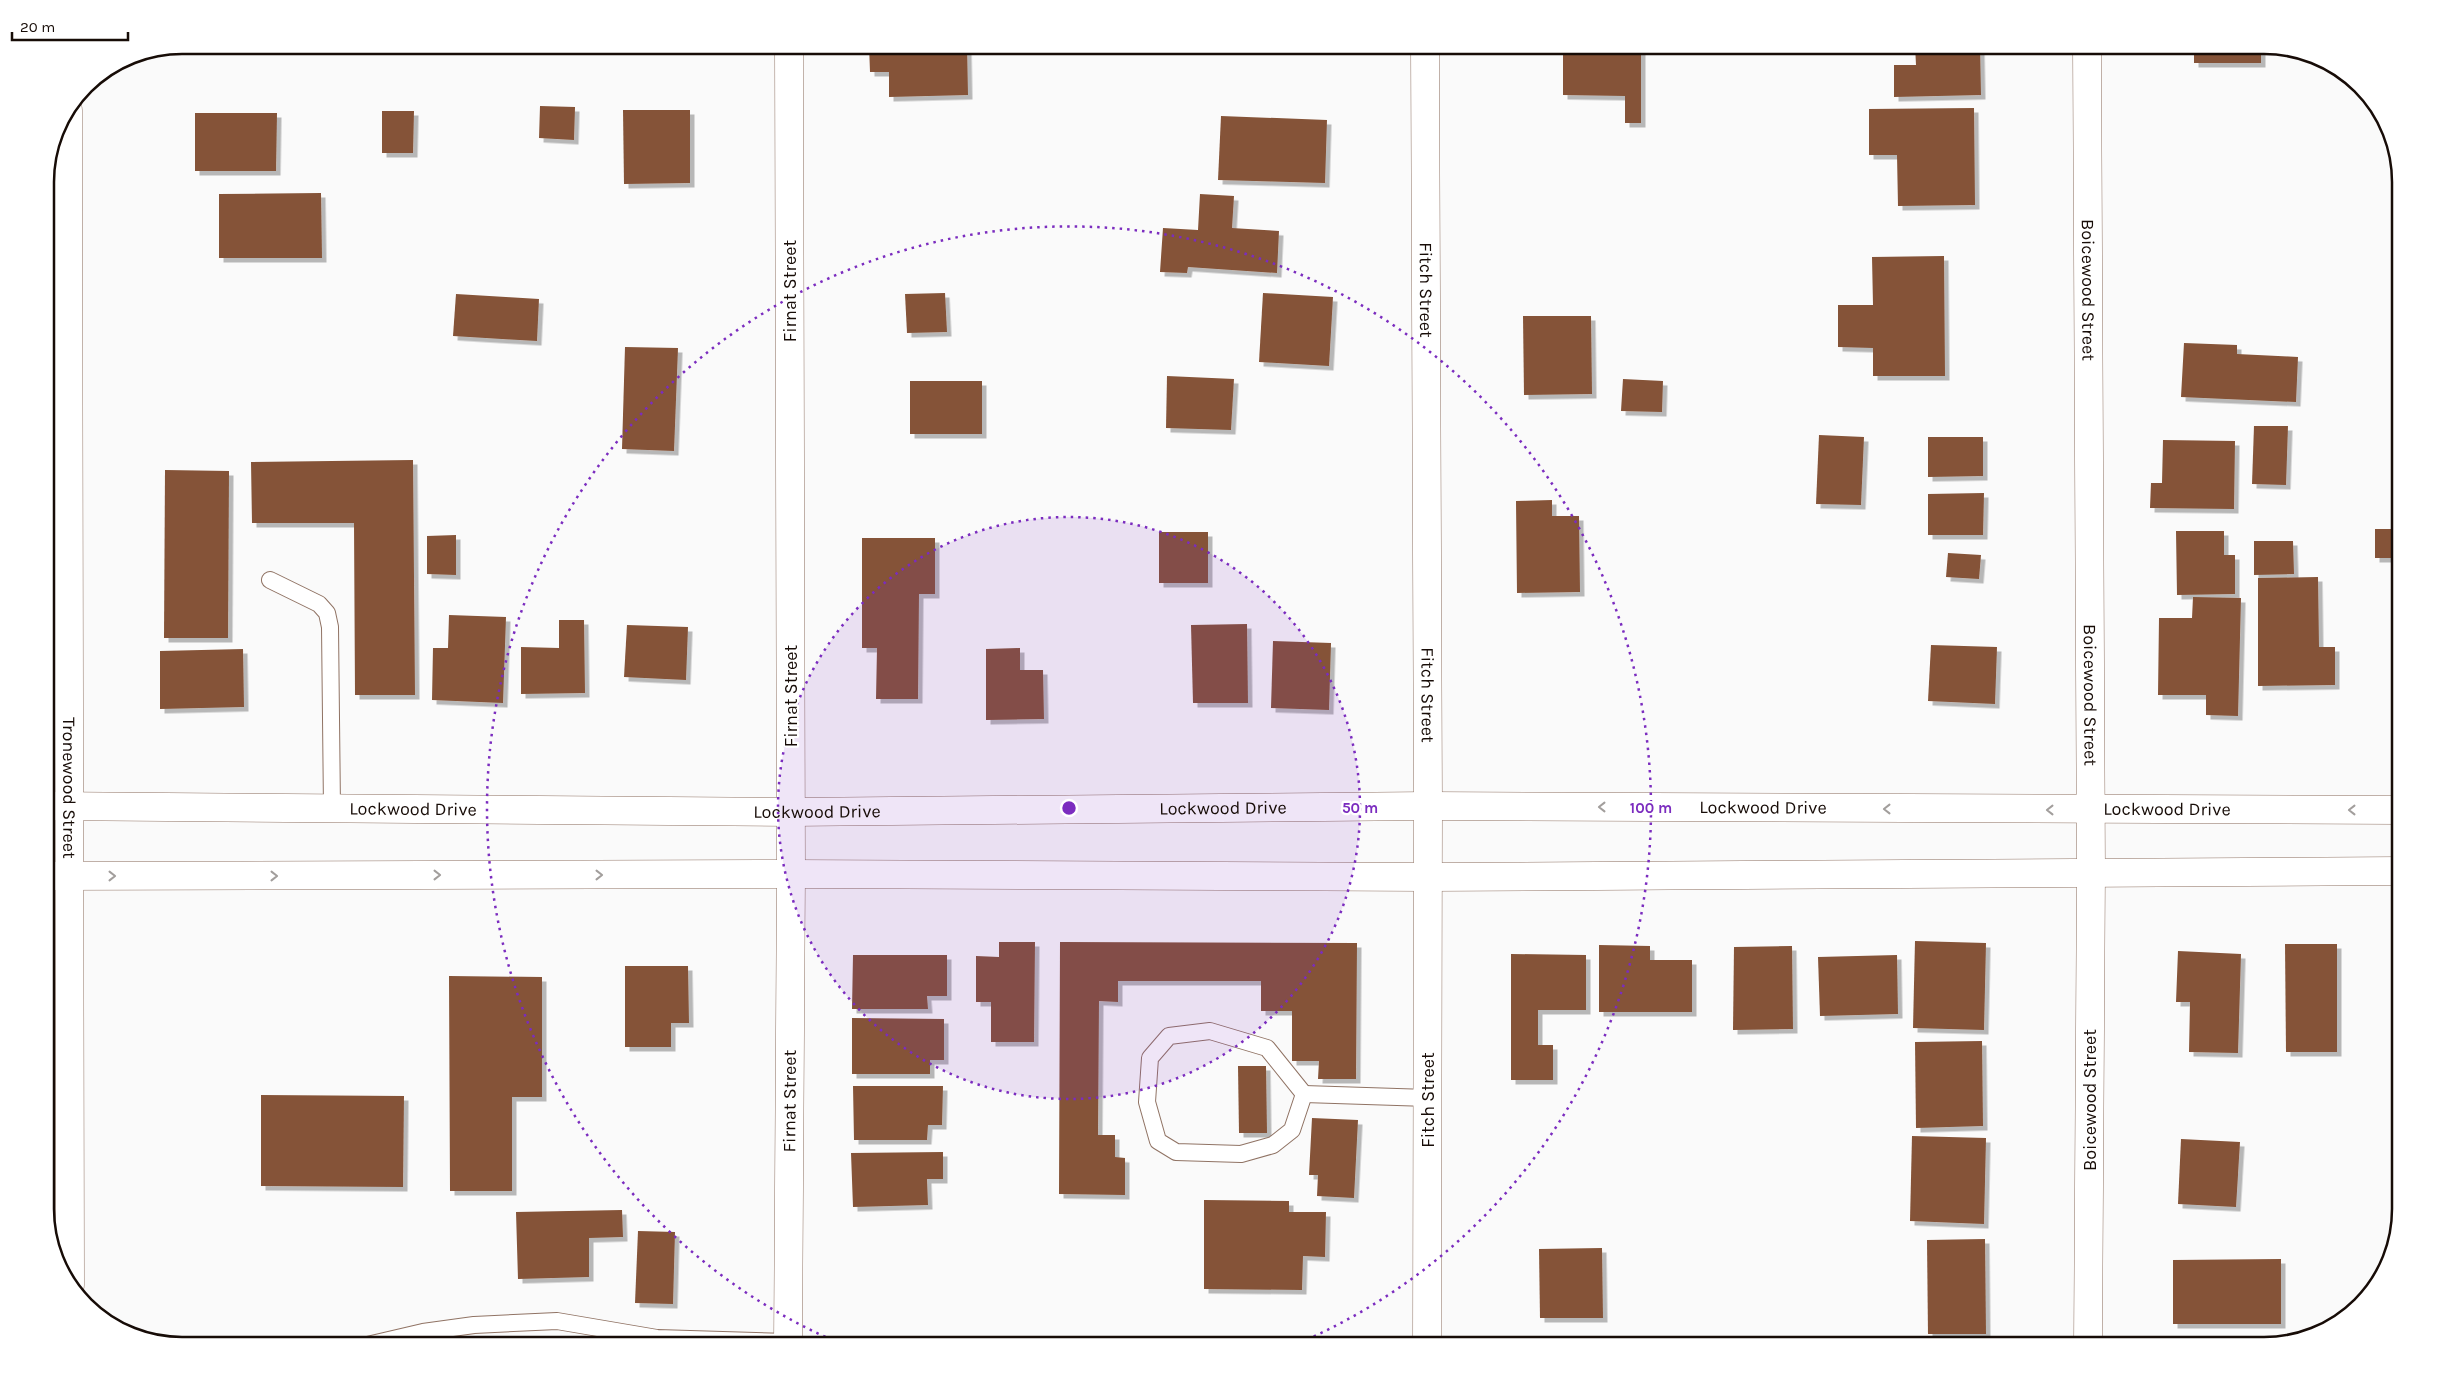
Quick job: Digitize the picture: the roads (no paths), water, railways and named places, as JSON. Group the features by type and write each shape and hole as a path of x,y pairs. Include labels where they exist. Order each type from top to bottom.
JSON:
{"street":[{"name":"Firnat Street","path":"788,1337 791,874 789,54"},
{"name":"Fitch Street","path":"1425,54 1428,806 1427,1337"},
{"name":"Boicewood Street","path":"2087,54 2091,871 2088,1337"},
{"name":"Tronewood Street","path":"68,124 58,876 70,1270"},
{"name":"Lockwood Drive","path":"58,806 791,812 1428,806 2392,810"},
{"path":"58,876 791,874 1428,876 2091,871 2392,871"}],"lane":[{"path":"270,580 319,604 327,612 330,627 332,809"},
{"path":"1304,1094 1292,1130 1273,1145 1241,1154 1176,1152 1158,1141 1148,1102 1150,1058 1169,1036 1210,1031 1266,1048 1304,1094 1428,1098"},
{"path":"402,1337 474,1325 557,1321 651,1337"}]}
